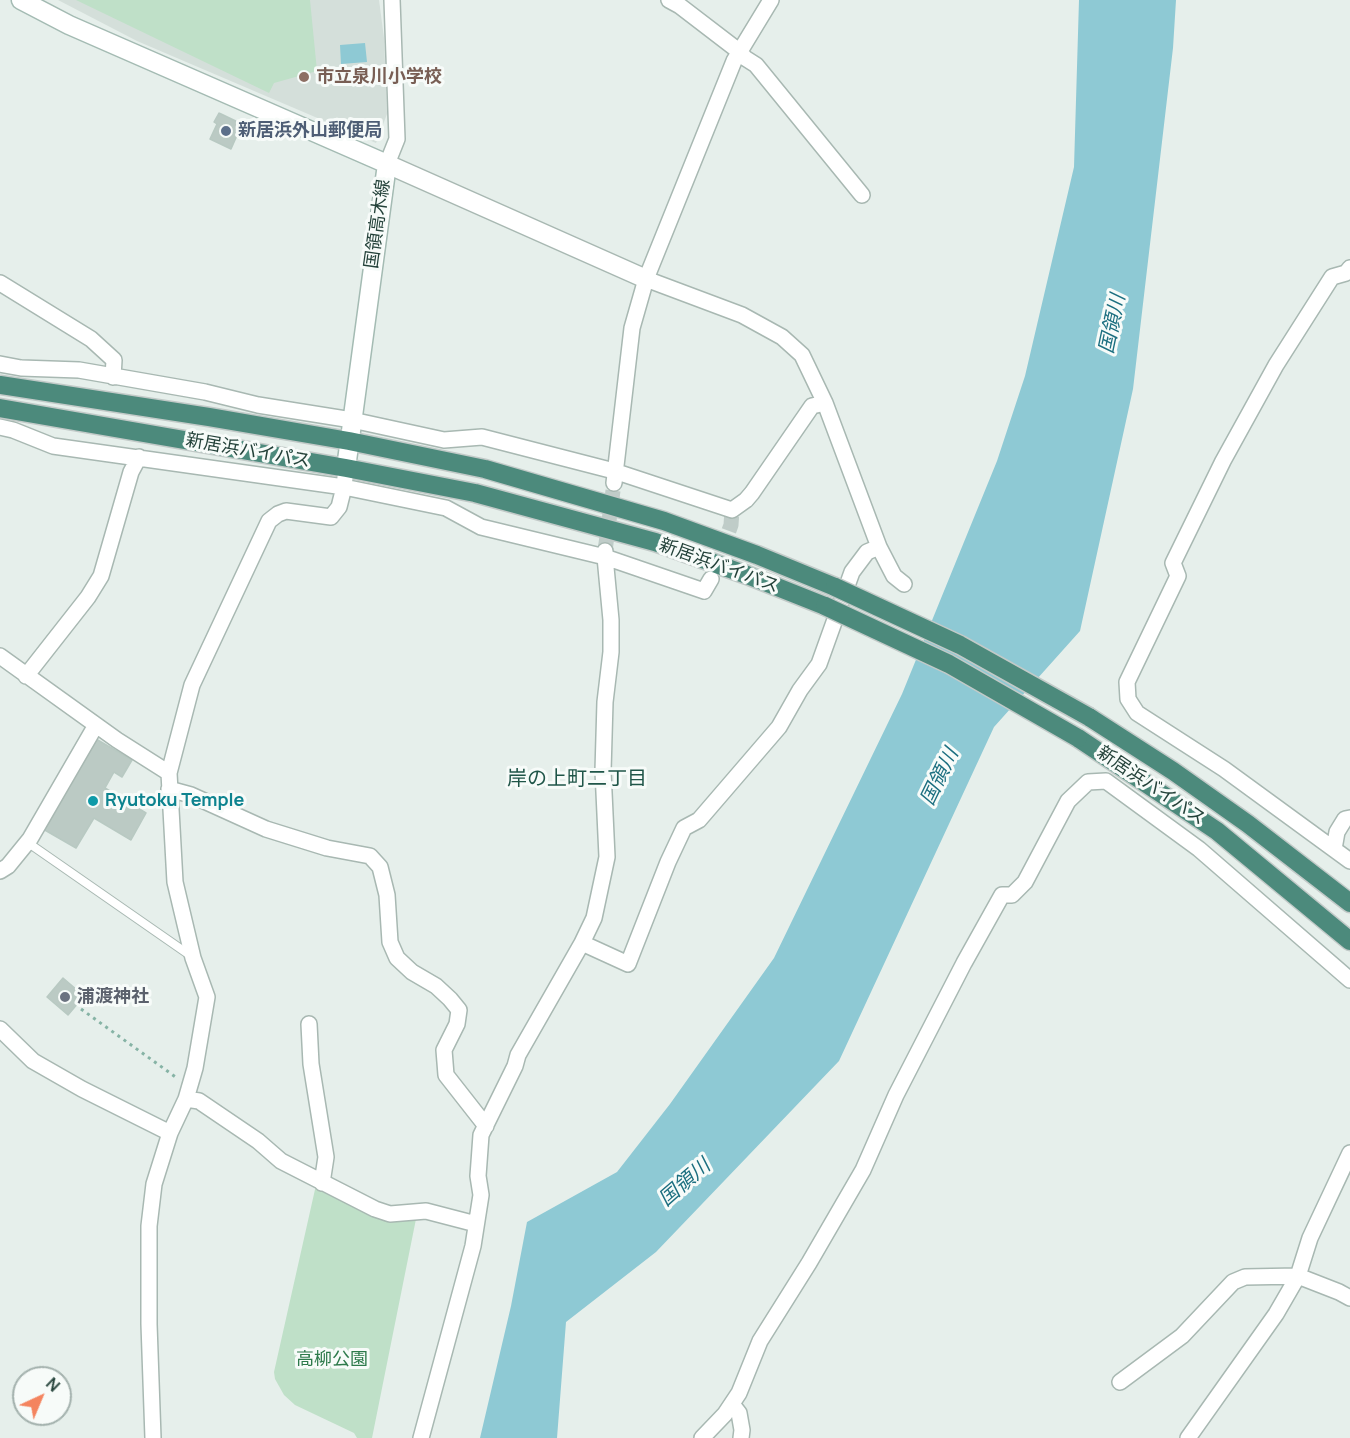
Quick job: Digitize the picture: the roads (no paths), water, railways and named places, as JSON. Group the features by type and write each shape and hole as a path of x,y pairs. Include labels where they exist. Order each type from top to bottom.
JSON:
{"highway":[{"name":"新居浜バイパス","path":"0,385 349,441 485,470 664,521 757,555 835,587 960,645 1089,717 1173,771 1248,824 1350,903"},
{"name":"新居浜バイパス","path":"0,408 346,468 475,493 655,542 747,575 825,606 949,664 1078,738 1217,831 1350,941"}],"main road":[{"name":"国領高木線","path":"21,0 69,25 387,164 346,468"},
{"path":"387,164 646,279"}],"street":[{"path":"387,164 397,139 392,0"},
{"path":"614,477 632,328 646,279 713,112 740,52 771,0"},
{"path":"677,2 756,65 862,195"},
{"path":"1350,268 1346,273 1332,277 1276,365 1223,461 1173,563 1178,576 1127,682 1128,699 1137,713 1224,769 1350,861"},
{"path":"646,279 742,315 782,337 802,355 825,403 879,547 894,576 903,584"},
{"path":"0,283 91,339 114,360 113,377"},
{"path":"0,364 21,368 79,370 205,392 258,405 352,420 444,440 482,438 732,510 752,493 812,406 825,403"},
{"path":"0,427 13,429 53,446 344,487 446,508 482,527 605,554 704,591 711,579"},
{"path":"27,676 88,597 101,576 131,472 139,458"},
{"path":"153,1438 148,1324 149,1226 154,1184 170,1133 188,1093 195,1068 207,997 193,958 175,882 169,773 192,685 269,521 286,511 331,516 339,507 346,468"},
{"path":"582,943 628,964 668,862 684,828 699,820 778,727 819,664 852,572 867,552 879,547"},
{"path":"421,1438 467,1271 477,1224 481,1195 478,1157 481,1135 515,1066 518,1055 594,918 608,857 603,771 611,631 605,554"},
{"path":"0,656 96,725 169,773"},
{"path":"0,871 8,866 27,842 96,725"},
{"path":"702,1438 740,1393 760,1341 863,1170 896,1095 1002,895 1012,895 1025,882 1068,801 1088,782 1106,781 1199,849 1350,980"},
{"path":"169,789 191,795 266,829 327,848 370,856 380,867 387,895 390,942 397,958 412,972 436,986 459,1010 458,1024 444,1050 446,1075 486,1126"},
{"path":"1334,849 1337,832 1345,819 1350,818"},
{"path":"309,1024 311,1065 326,1157 322,1183"},
{"path":"2,1034 33,1061 81,1089 170,1133"},
{"path":"188,1093 258,1141 281,1161 322,1183 390,1214 426,1211 477,1224"},
{"path":"1188,1438 1276,1314 1298,1276 1310,1238 1350,1153"},
{"path":"1120,1382 1182,1336 1233,1282 1245,1277 1298,1276 1329,1287 1350,1298"},
{"path":"732,1404 739,1413 741,1438"}],"lane":[{"path":"27,842 193,958"}],"water":[{"name":"国領川","path":"1079,0 1176,0 1173,48 1133,389 1080,631 994,727 839,1061 656,1252 566,1322 557,1438 480,1438 511,1306 527,1222 617,1172 670,1104 774,958 902,694 997,461 1025,376 1074,167"},
{"path":"365,43 367,62 341,64 340,45"}],"tunnel":[{"path":"605,551 614,483"},
{"path":"713,574 731,525 732,510"}],"place":[{"name":"市立泉川小学校","path":"304,77"},
{"name":"新居浜外山郵便局","path":"226,131"},
{"name":"Ryutoku Temple","path":"93,801"},
{"name":"浦渡神社","path":"65,997"}],"district":[{"name":"岸の上町二丁目","path":"577,779"}],"park label":[{"name":"高柳公園","path":"332,1360"}]}
